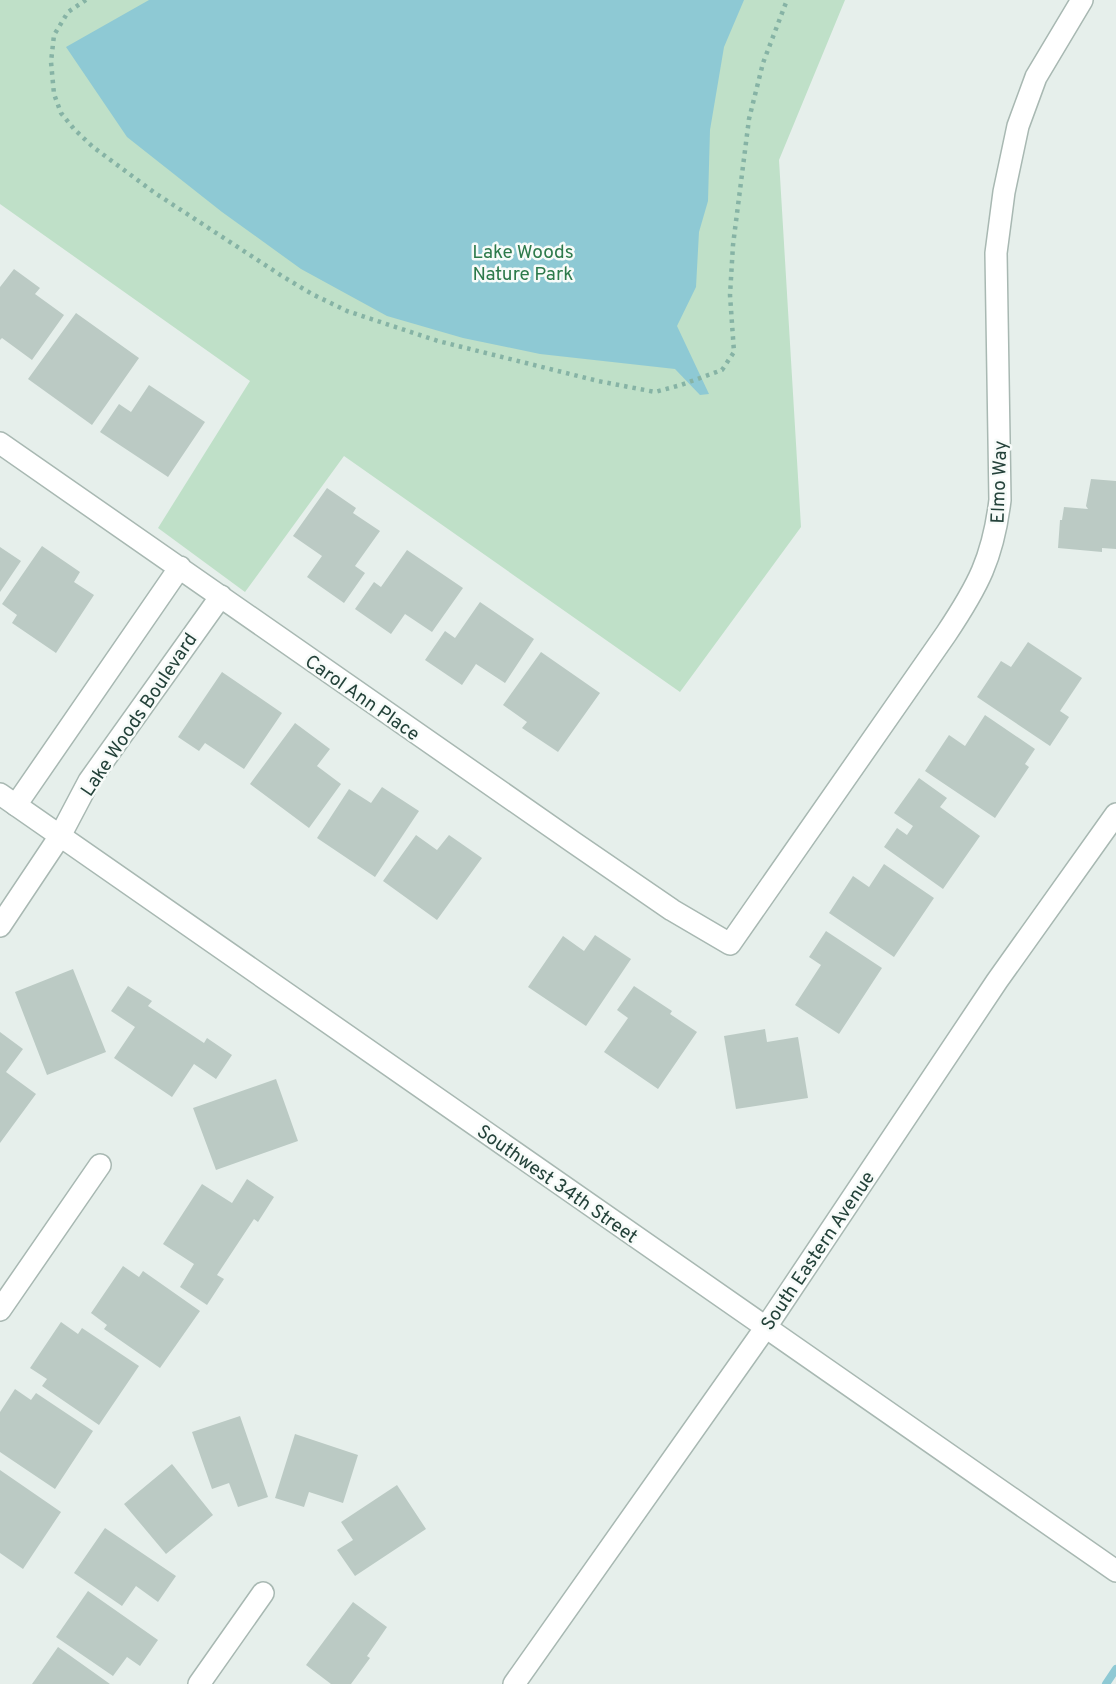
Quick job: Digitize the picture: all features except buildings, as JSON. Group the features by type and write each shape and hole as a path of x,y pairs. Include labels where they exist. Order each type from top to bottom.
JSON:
{"street":[{"name":"Elmo Way","path":"730,944 946,634 985,568 996,537 1000,500 996,253 1004,192 1018,126 1036,78 1082,0"},
{"name":"Carol Ann Place","path":"0,443 584,850 672,910 730,944"},
{"path":"8,800 180,567"},
{"name":"Lake Woods Boulevard","path":"0,926 60,836 89,781 221,596"},
{"name":"Southwest 34th Street","path":"8,800 1116,1571"},
{"name":"South Eastern Avenue","path":"514,1684 766,1327 997,981 1116,814"},
{"path":"0,1310 100,1165"},
{"path":"199,1684 263,1593"}],"path":[{"path":"86,0 68,12 54,35 51,78 61,113 93,147 126,173 214,233 312,294 338,307 438,341 640,391 655,392 722,370 734,352 730,295 732,258 749,119 763,63 787,0"}],"green space":[{"name":"Lake Woods Nature Park","path":"0,0 845,0 779,160 801,527 680,692 344,456 245,592 158,528 250,381 0,204"}],"water":[{"path":"149,0 744,0 724,47 710,130 708,201 699,232 696,287 677,326 709,394 700,395 675,369 540,354 463,338 387,316 301,269 222,212 127,137 66,47"}],"waterway":[{"path":"1106,1684 1116,1669"}]}
